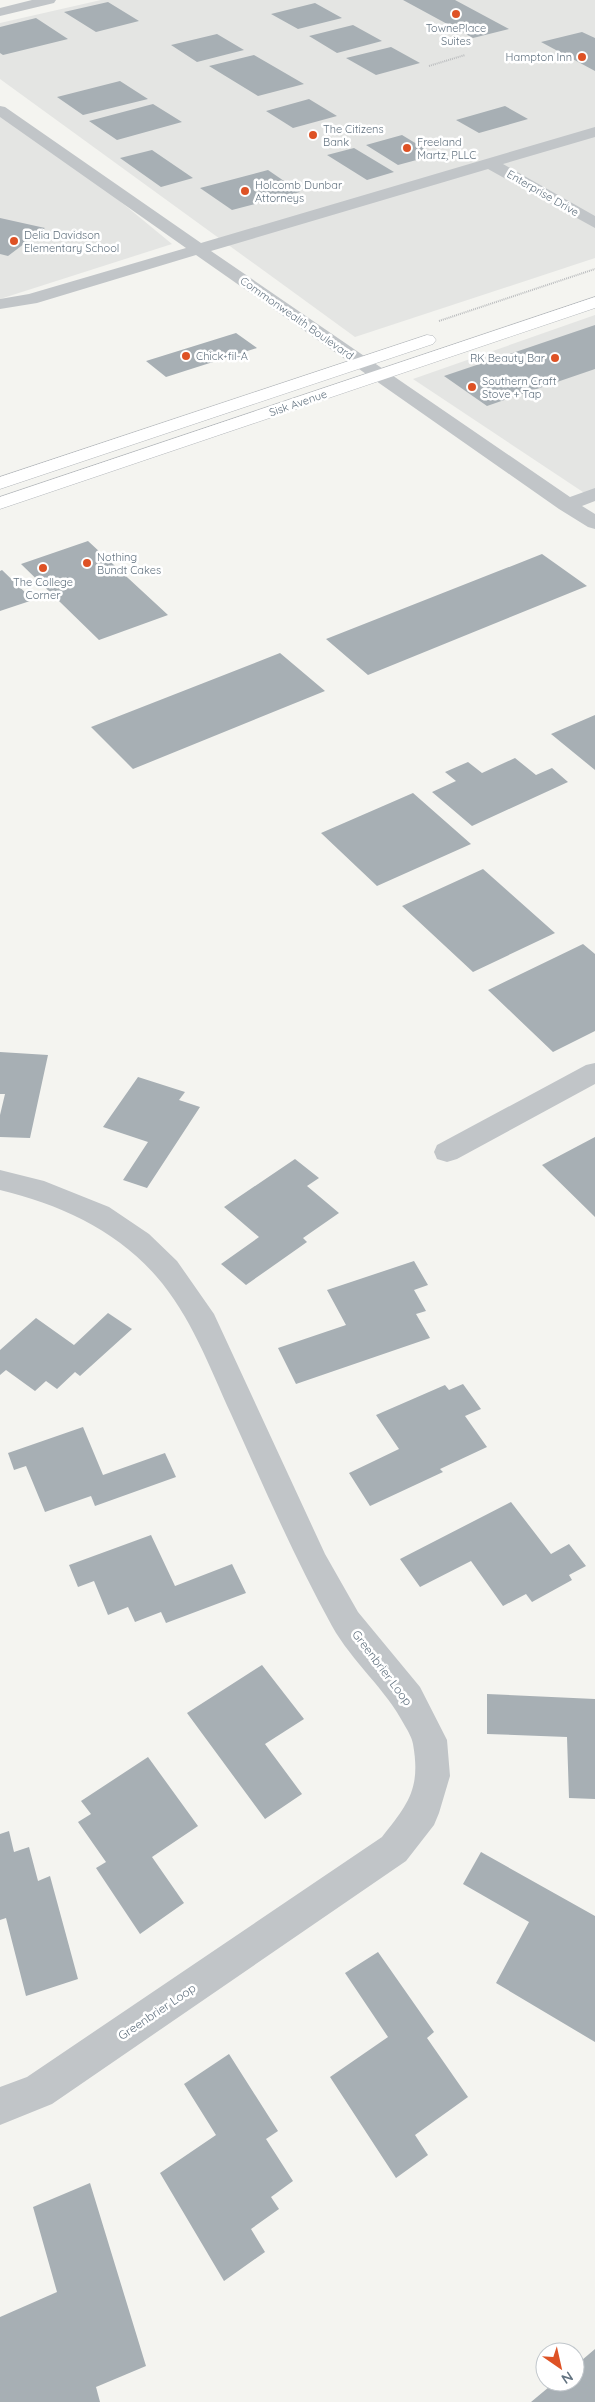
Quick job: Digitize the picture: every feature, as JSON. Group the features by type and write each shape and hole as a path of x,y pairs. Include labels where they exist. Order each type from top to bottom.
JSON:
{"street":[{"path":"0,12 49,0"},
{"name":"Commonwealth Boulevard","path":"0,110 379,376 595,523"},
{"path":"0,304 31,299 595,132"},
{"name":"Enterprise Drive","path":"490,164 595,223"},
{"name":"Sisk Avenue","path":"0,503 595,302"},
{"name":"Sisk Avenue","path":"0,483 442,335"},
{"path":"566,505 595,494"},
{"path":"447,1152 595,1072"},
{"name":"Greenbrier Loop","path":"0,1180 34,1188 99,1214 139,1242 171,1273 204,1322 313,1562 347,1622 408,1698 426,1732 430,1740 433,1776 422,1814 394,1849 39,2091 0,2106"}],"path":[{"path":"429,66 465,55"}],"shaded area":[{"path":"101,0 595,0 595,258 355,337 0,79 0,23"},
{"path":"0,112 87,174 172,244 0,299"},
{"path":"595,315 595,500 413,379"}],"building":[{"name":"TownePlace Suites","path":"403,0 455,0 509,29 473,38"},
{"path":"108,2 139,21 96,32 64,12"},
{"path":"315,3 342,18 298,29 271,14"},
{"path":"36,18 68,39 3,55 0,53 0,27"},
{"path":"353,25 382,41 337,53 309,36"},
{"name":"Hampton Inn","path":"582,32 595,38 595,71 541,42"},
{"path":"217,34 244,50 197,62 171,45"},
{"path":"391,47 420,63 376,75 346,58"},
{"path":"254,55 304,84 258,96 209,66"},
{"path":"120,81 148,99 83,115 57,97"},
{"path":"309,99 337,116 293,128 266,111"},
{"path":"153,104 182,122 117,140 89,121"},
{"path":"505,106 528,119 479,133 456,120"},
{"path":"402,135 435,155 398,165 366,145"},
{"path":"354,148 394,172 367,180 327,155"},
{"path":"152,150 193,178 161,187 120,158"},
{"path":"268,170 300,192 232,210 200,188"},
{"name":"Delia Davidson Elementary School","path":"0,218 45,228 8,256 0,254"},
{"path":"595,325 595,369 487,406 444,376"},
{"path":"236,333 257,348 166,377 146,361"},
{"path":"88,541 168,615 99,640 21,564"},
{"path":"542,554 587,586 368,675 326,639"},
{"path":"2,570 33,600 0,611 0,571"},
{"path":"280,653 325,691 133,769 91,727"},
{"path":"595,715 595,770 551,734"},
{"path":"515,758 536,775 552,768 568,782 472,826 432,792 456,781 445,772 468,762 482,773"},
{"path":"413,793 471,844 377,886 321,833"},
{"path":"483,869 555,933 473,972 402,906"},
{"path":"583,944 595,954 595,1031 553,1052 488,990"},
{"path":"0,1052 48,1055 30,1138 0,1137 0,1115 5,1094 0,1094"},
{"path":"138,1077 185,1092 179,1100 200,1107 147,1188 123,1180 148,1142 103,1127"},
{"path":"595,1137 595,1217 542,1165"},
{"path":"295,1159 319,1178 307,1186 339,1213 303,1238 307,1242 246,1285 221,1264 259,1237 224,1207"},
{"path":"414,1261 428,1285 414,1290 426,1311 416,1314 430,1338 296,1384 278,1348 346,1325 327,1290"},
{"path":"108,1313 132,1329 80,1376 75,1372 57,1389 46,1381 35,1391 6,1370 0,1375 0,1350 36,1318 74,1345"},
{"path":"463,1384 481,1409 465,1416 487,1447 440,1469 443,1472 370,1506 349,1473 399,1449 376,1415 445,1385 449,1390"},
{"path":"83,1427 103,1475 165,1453 176,1477 95,1506 91,1496 45,1512 26,1466 14,1470 8,1453"},
{"path":"511,1502 551,1554 569,1544 586,1566 569,1575 572,1580 532,1602 526,1594 503,1606 471,1561 420,1587 400,1559"},
{"path":"151,1535 175,1586 232,1564 246,1593 166,1623 161,1612 135,1622 128,1607 108,1615 94,1581 78,1587 69,1565"},
{"path":"262,1665 304,1719 265,1744 302,1794 265,1819 187,1713"},
{"path":"487,1694 595,1699 595,1799 569,1798 567,1737 487,1734"},
{"path":"148,1757 198,1826 152,1857 184,1903 140,1934 96,1868 106,1862 78,1822 91,1814 81,1801"},
{"path":"9,1831 14,1852 29,1847 38,1881 50,1876 78,1979 26,1996 6,1918 0,1920 0,1834"},
{"path":"481,1852 595,1916 595,2042 496,1983 529,1922 463,1884"},
{"path":"378,1952 434,2032 427,2038 468,2097 415,2135 428,2155 396,2178 330,2077 388,2037 345,1973"},
{"path":"229,2054 278,2131 266,2139 293,2181 271,2197 279,2209 251,2229 265,2252 224,2281 160,2173 216,2135 184,2084"},
{"path":"90,2183 146,2366 96,2387 100,2402 0,2402 0,2317 57,2292 33,2207"},
{"path":"595,2349 595,2402 531,2402 543,2392 585,2392 585,2358"}],"place":[{"name":"TownePlace Suites","path":"456,14"},
{"name":"Hampton Inn","path":"582,57"},
{"name":"The Citizens Bank","path":"313,135"},
{"name":"Freeland Martz, PLLC","path":"407,148"},
{"name":"Holcomb Dunbar Attorneys","path":"245,191"},
{"name":"Delia Davidson Elementary School","path":"14,241"},
{"name":"Chick-fil-A","path":"186,356"},
{"name":"RK Beauty Bar","path":"555,358"},
{"name":"Southern Craft Stove + Tap","path":"472,387"},
{"name":"Nothing Bundt Cakes","path":"87,563"},
{"name":"The College Corner","path":"43,568"}]}
